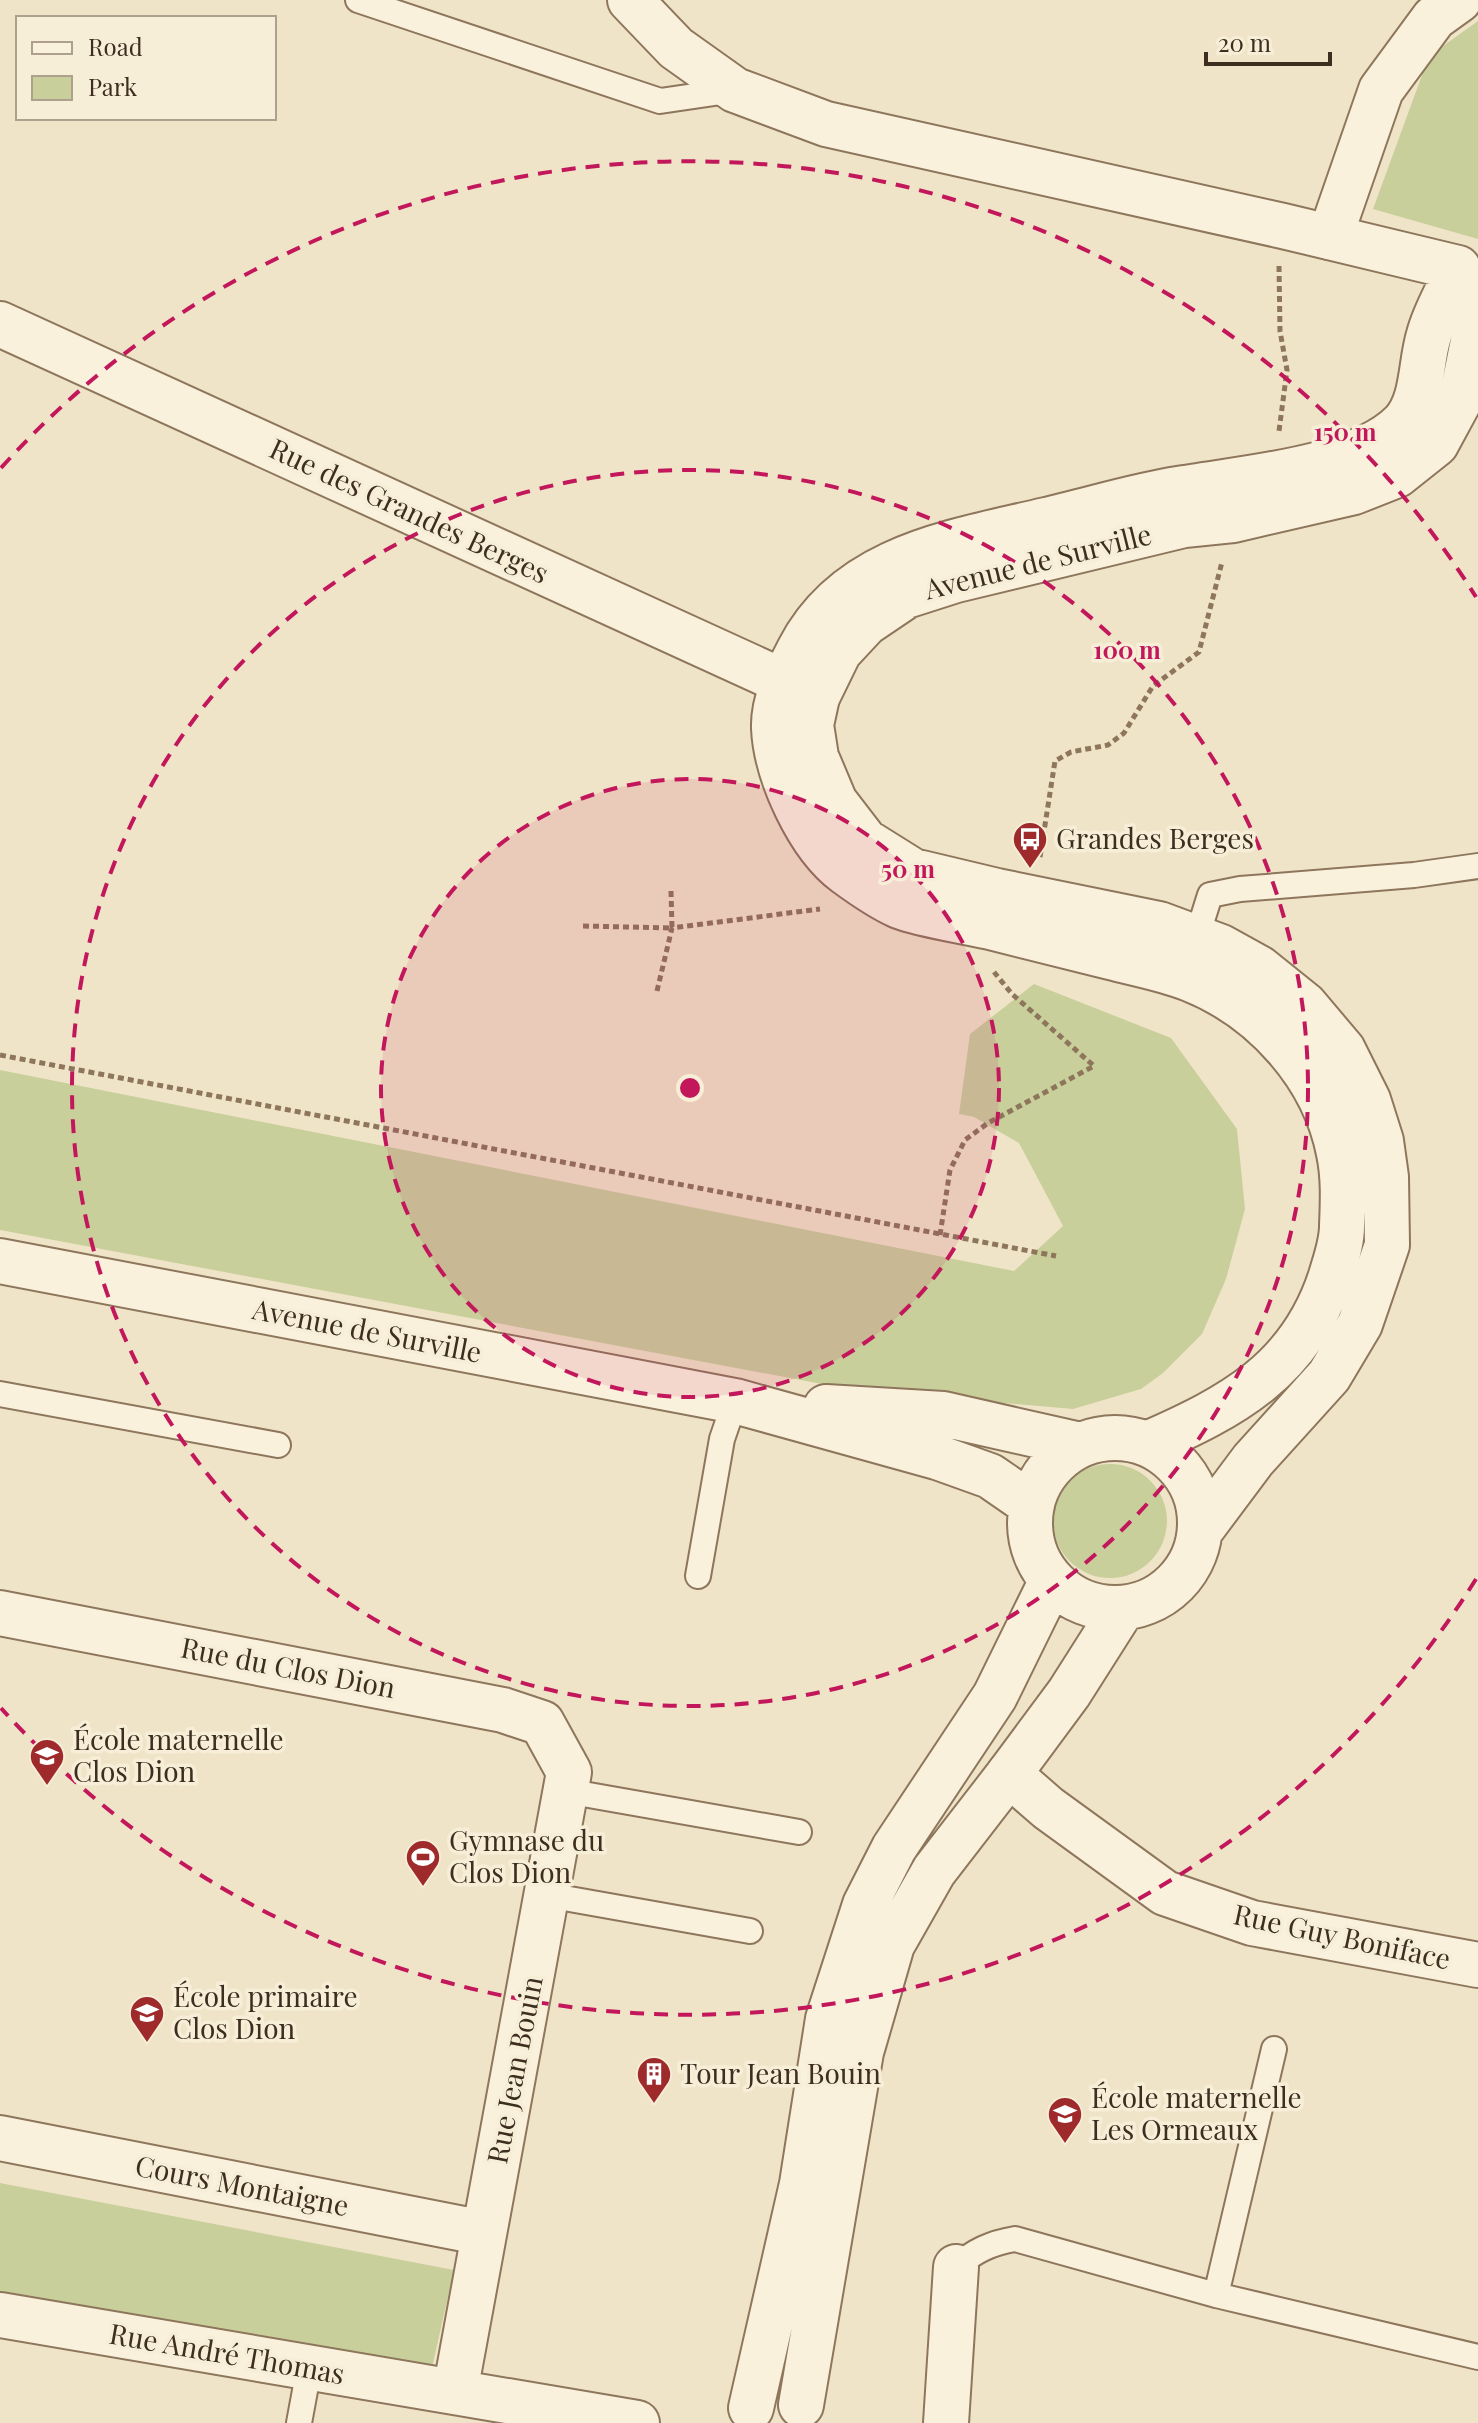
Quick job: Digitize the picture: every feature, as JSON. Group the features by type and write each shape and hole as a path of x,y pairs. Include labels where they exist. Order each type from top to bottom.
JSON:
{"street":[{"name":"Avenue de Surville","path":"630,0 676,48 735,90 826,124 1283,226 1468,271 1429,334 1419,389 1407,419 1377,443 1236,501 1175,489 945,545 890,563 841,595 809,632 800,689 811,725 816,757 835,802 865,841 913,871 1159,924 1236,1003 1274,1033 1306,1073 1338,1147 1343,1181 1342,1238 1321,1306 1287,1357 1255,1386 1208,1418 1147,1444"},
{"path":"1330,237 1381,90 1434,18 1459,0"},
{"name":"Rue des Grandes Berges","path":"0,324 800,689"},
{"name":"Avenue de Surville","path":"800,689 774,724 781,767 802,821 841,869 899,906 1259,968 1305,1005 1343,1050 1368,1100 1381,1141 1386,1177 1387,1245 1360,1324 1329,1376 1253,1460 1200,1531"},
{"name":"Avenue de Surville","path":"1,1266 735,1401 937,1457 990,1476 1032,1505"},
{"name":"Avenue de Surville","path":"735,1401 943,1414 1080,1445"},
{"name":"Avenue de Surville","path":"1125,1438 1147,1444 1170,1458 1188,1479 1198,1504 1200,1531 1193,1559 1176,1583 1151,1600 1123,1608 1097,1606 1072,1597 1052,1580 1037,1557 1030,1531 1032,1505 1041,1480 1058,1459 1080,1445 1102,1439 1125,1438"},
{"path":"739,2415 802,2184 828,2019 865,1905 894,1848 995,1696 1052,1580"},
{"path":"739,2415 776,2402 817,2414 861,2052 892,1945 934,1871 1069,1693 1123,1608"},
{"name":"Rue du Clos Dion","path":"0,1613 503,1710 542,1723 563,1770"},
{"name":"Rue Jean Bouin","path":"455,2392 547,1895 563,1770"},
{"name":"Rue Guy Boniface","path":"1009,1774 1048,1808 1165,1893 1252,1923 1478,1965"},
{"name":"Cours Montaigne","path":"0,2138 484,2233"},
{"path":"946,2423 956,2267"},
{"name":"Rue André Thomas","path":"0,2315 637,2423"}],"lane":[{"path":"358,0 660,101 735,90"},
{"path":"1190,957 1210,895 1240,889 1414,875 1478,866"},
{"path":"0,1394 278,1445"},
{"path":"698,1576 722,1439 735,1401"},
{"path":"563,1770 799,1832"},
{"path":"547,1895 750,1931"},
{"path":"1216,2295 1274,2049"},
{"path":"956,2267 971,2254 994,2243 1015,2239 1216,2295 1478,2357"},
{"path":"299,2423 309,2369"}],"path":[{"path":"997,891 1040,856 1055,761 1071,752 1108,745 1124,733 1153,686 1199,652 1236,501 1275,451 1280,429 1287,370 1280,331 1278,277 1283,226"},
{"path":"583,926 672,928 821,909 841,869"},
{"path":"657,991 672,928 671,891"},
{"path":"940,1235 950,1170 965,1140 988,1123 1094,1066 1012,994"},
{"path":"0,1055 1056,1256"}],"green space":[{"path":"1478,21 1478,239 1373,209 1429,56"},
{"path":"1034,984 1171,1038 1237,1129 1245,1209 1226,1279 1202,1334 1163,1373 1141,1389 1073,1409 854,1390 0,1230 0,1070 1014,1271 1063,1226 1019,1143 974,1117 959,1114 970,1034"},
{"path":"1110,1464 1132,1468 1150,1481 1163,1499 1167,1521 1163,1543 1150,1561 1132,1574 1110,1578 1088,1574 1070,1561 1057,1543 1053,1521 1057,1499 1070,1481 1088,1468"},
{"path":"0,2183 454,2270 431,2372 0,2296"}],"place":[{"name":"Grandes Berges","path":"1030,870"},
{"name":"École maternelle Clos Dion","path":"47,1787"},
{"name":"Gymnase du Clos Dion","path":"423,1888"},
{"name":"École primaire Clos Dion","path":"147,2044"},
{"name":"Tour Jean Bouin","path":"654,2105"},
{"name":"École maternelle Les Ormeaux","path":"1065,2145"}]}
